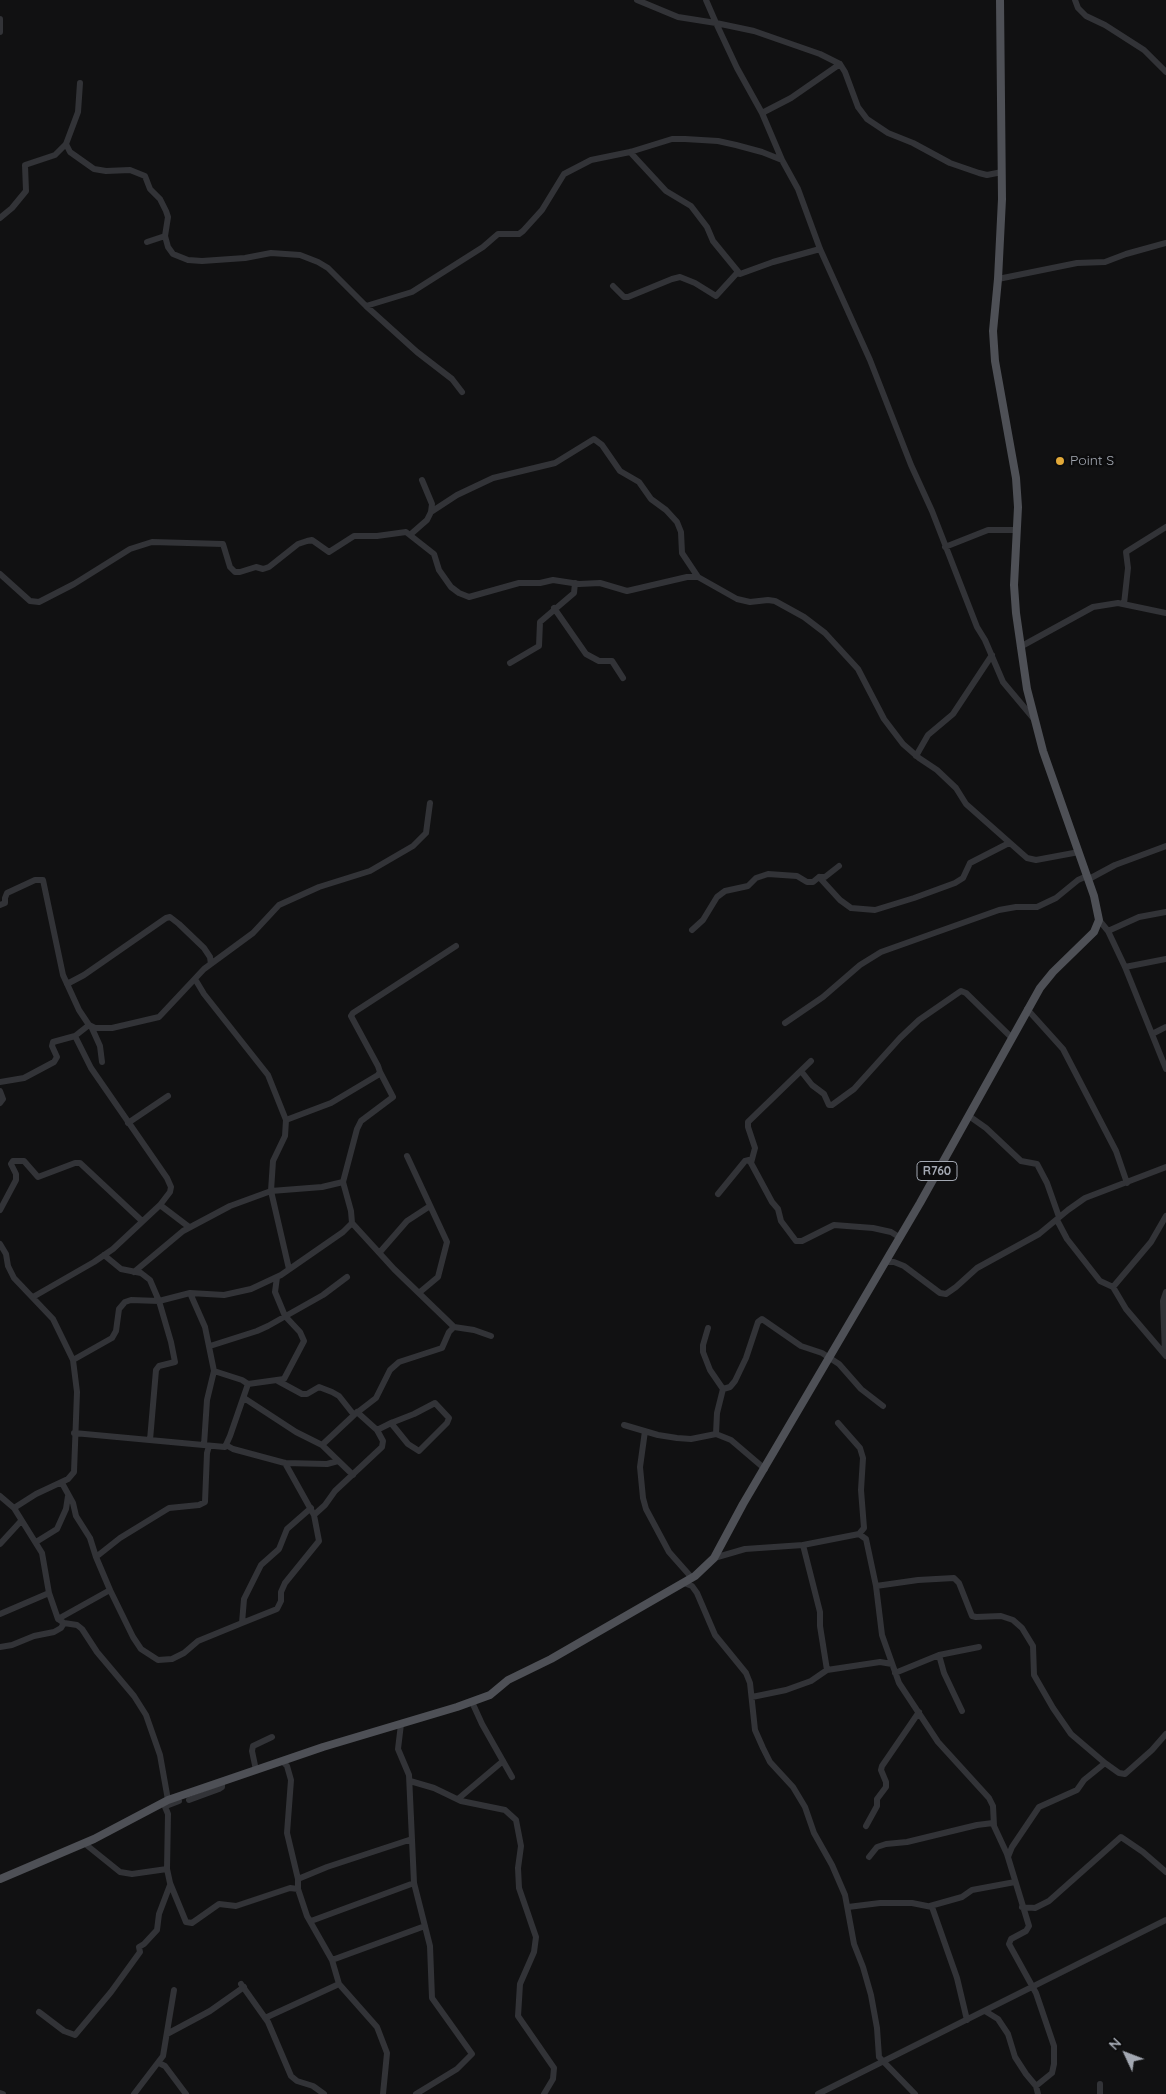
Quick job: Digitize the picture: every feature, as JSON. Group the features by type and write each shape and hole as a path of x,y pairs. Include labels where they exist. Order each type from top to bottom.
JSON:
{"main road":[{"path":"1000,0 1002,172 998,279 993,338 1016,478 1018,507 1014,585 1020,647 1034,720 1043,751 1088,878 1099,920"},
{"name":"R760","path":"0,1879 84,1844 166,1803 222,1782 278,1762 472,1702 490,1694 508,1680 551,1659 692,1578 714,1558 969,1116 1027,1009 1053,972 1094,932 1099,920"}],"street":[{"path":"638,0 678,17 754,31 820,54 840,64 845,72 858,107 876,126 950,163 983,174 1002,172"},
{"path":"706,0 737,68 762,113 782,160 798,189 820,249 870,360 974,620 992,655 1002,682 1034,720"},
{"path":"1075,0 1078,8 1086,16 1105,25 1144,50 1166,72"},
{"path":"0,20 0,32"},
{"path":"762,113 791,98 840,64"},
{"path":"0,218 12,208 26,191 25,165 55,155 66,144 78,112 80,84"},
{"path":"366,306 412,292 483,247 496,235 519,234 523,232 542,210 564,174 591,160 630,152 672,139 697,139 718,141 755,150 782,160"},
{"path":"66,144 70,152 94,169 106,171 130,170 143,174 150,189 160,199 166,211 168,217 165,236 172,254 188,260 202,261 245,258 271,252 309,258 328,268 366,306 427,360 452,379 462,392"},
{"path":"630,152 666,191 691,206 707,227 713,241 737,273 742,274 773,262 820,249"},
{"path":"147,242 165,236"},
{"path":"998,279 1077,263 1105,262 1166,243"},
{"path":"614,286 626,298 680,277 695,283 716,296 737,273"},
{"path":"431,512 457,496 493,478 555,463 589,440 594,439 602,445 620,471 638,482 651,499 666,510 677,522 681,532 682,553 698,578"},
{"path":"411,534 427,520 431,512 432,504 422,480"},
{"path":"1124,604 1128,568 1126,552 1166,528"},
{"path":"945,547 988,530 1017,530"},
{"path":"0,574 30,601 39,602 74,584 130,549 152,542 224,544 230,567 236,572 240,572 256,566 263,569 269,567 298,544 310,540 329,552 354,536 377,536 406,532 411,534 434,554 439,570 452,587 459,593 469,597 519,583 556,579 575,583 600,583 624,591 632,591 687,577 698,578 737,599 750,602 775,601 804,617 825,633 858,669 884,719 903,744 950,782 960,793 966,804 1027,858 1032,860 1079,852"},
{"path":"510,663 539,646 540,622 574,592 575,583"},
{"path":"1020,647 1093,607 1124,604 1166,612"},
{"path":"554,608 586,654 599,660 612,661 623,678"},
{"path":"916,756 928,735 953,714 992,655"},
{"path":"90,1026 112,1028 159,1017 195,978 253,933 279,905 320,887 370,871 413,846 426,833 430,803"},
{"path":"819,877 840,900 851,908 875,910 914,898 955,882 962,878 970,863 1009,843"},
{"path":"785,1023 823,997 860,965 880,952 999,910 1016,907 1037,907 1056,898 1078,880 1088,878 1166,846"},
{"path":"692,930 702,920 721,893 748,886 759,876 774,874 797,876 806,882 813,882 819,877 825,877 839,866"},
{"path":"0,905 5,903 7,894 35,880 43,880 50,917 57,940 60,967 67,984 98,1040 102,1062"},
{"path":"1108,931 1139,917 1166,912"},
{"path":"67,984 84,975 170,917 204,948 210,957 211,964"},
{"path":"1099,920 1108,931 1125,967 1166,1069"},
{"path":"456,946 354,1012 351,1016 393,1097 359,1123 343,1182 351,1210 352,1223 394,1269 420,1292 454,1327 474,1330 491,1336"},
{"path":"1125,967 1166,960"},
{"path":"195,978 204,994 268,1075 286,1120 285,1136 273,1161 271,1191 289,1269"},
{"path":"802,1071 812,1085 824,1094 829,1105 832,1105 854,1089 919,1020 962,991 1012,1037"},
{"path":"1027,1009 1063,1049 1116,1151 1127,1183"},
{"path":"0,1082 24,1078 54,1062 57,1057 52,1046 53,1042 75,1036 90,1026"},
{"path":"1152,1034 1166,1027"},
{"path":"33,1297 104,1255 160,1205 170,1192 169,1182 91,1068 75,1036"},
{"path":"751,1163 755,1148 748,1122 811,1061"},
{"path":"286,1120 331,1103 358,1088 380,1072"},
{"path":"0,1091 3,1099 0,1103"},
{"path":"128,1123 168,1096"},
{"path":"969,1116 986,1128 1020,1161 1037,1164 1047,1183 1058,1219 1067,1239 1100,1281 1112,1286 1126,1309 1166,1355"},
{"path":"407,1156 445,1237 446,1246 438,1277 420,1292"},
{"path":"718,1194 747,1160 751,1163 772,1202 778,1209 780,1221 796,1241 806,1239 834,1225 873,1228 891,1232 899,1237"},
{"path":"0,1210 16,1180 16,1174 11,1164 13,1161 24,1161 38,1178 75,1163 80,1163 142,1221"},
{"path":"885,1262 894,1262 904,1266 940,1293 946,1294 977,1268 1039,1234 1085,1198 1166,1167"},
{"path":"134,1272 188,1227 230,1206 271,1191 322,1187 343,1182"},
{"path":"160,1205 188,1227"},
{"path":"380,1252 407,1222 430,1206"},
{"path":"1112,1286 1151,1242 1166,1216"},
{"path":"73,1360 112,1338 116,1331 118,1309 125,1302 131,1300 159,1301 190,1293 224,1295 257,1287 289,1269 352,1223"},
{"path":"0,1244 6,1254 8,1266 14,1278 53,1320 73,1360 77,1392 74,1433 76,1467 72,1475 62,1483 36,1494 14,1508"},
{"path":"104,1255 121,1269 141,1273 150,1280 159,1301 176,1360 174,1364 160,1366 156,1370 150,1440"},
{"path":"214,1372 242,1380 248,1384 282,1380 286,1377 291,1363 304,1341 300,1332 285,1316 275,1292 277,1277"},
{"path":"210,1346 257,1331 323,1295 347,1277"},
{"path":"1166,1292 1163,1311 1166,1355"},
{"path":"96,1557 120,1538 168,1508 204,1504 206,1500 208,1400 214,1372 205,1327 190,1293"},
{"path":"723,1390 730,1387 735,1381 746,1358 758,1322 761,1319 801,1346 822,1353 839,1364 861,1389 883,1406"},
{"path":"322,1446 376,1398 394,1365 406,1359 442,1348 449,1332 454,1327"},
{"path":"708,1328 702,1345 703,1352 710,1370 723,1390 716,1434"},
{"path":"242,1624 244,1599 261,1565 278,1549 287,1529 312,1511 325,1505 335,1491 382,1447 383,1441 377,1430 356,1414 339,1396 319,1387 307,1394 302,1394 277,1380"},
{"path":"226,1445 248,1384"},
{"path":"244,1398 296,1432 322,1446 352,1475"},
{"path":"377,1430 390,1423 414,1414 435,1403 449,1418 447,1423 419,1452 408,1444 390,1423"},
{"path":"838,1423 860,1448 862,1454 861,1490 864,1528 859,1534"},
{"path":"624,1425 658,1435 691,1439 716,1434 731,1440 764,1469"},
{"path":"645,1431 640,1467 644,1503 669,1552 692,1578"},
{"path":"74,1433 207,1446 221,1447 226,1445 233,1449 285,1463 327,1464 338,1461"},
{"path":"62,1483 76,1516 90,1538 110,1590 137,1644 148,1655 158,1660 172,1659 184,1653 198,1641 275,1610 279,1606 284,1583 319,1541 312,1511 285,1463"},
{"path":"36,1542 57,1530 66,1509 68,1495"},
{"path":"0,1496 14,1508 42,1553 50,1593 61,1621 61,1628 54,1632 34,1636 12,1645 0,1646"},
{"path":"0,1544 21,1521"},
{"path":"714,1558 744,1549 802,1545 859,1534 866,1539 876,1586 882,1635 895,1673 903,1689 943,1748 989,1798 993,1806 993,1823 1008,1858 1028,1926 1026,1931 1011,1939 1008,1943 1038,1998 1054,2042 1055,2058 1050,2076 1036,2086"},
{"path":"802,1545 820,1612 820,1626 827,1670"},
{"path":"876,1586 918,1580 954,1578 959,1583 972,1616 976,1618 1001,1616 1013,1620 1022,1628 1032,1646 1034,1675 1052,1708 1071,1734 1119,1773 1125,1774 1152,1750 1166,1734"},
{"path":"684,1583 692,1586 697,1593 715,1635 746,1673 750,1683 755,1730 762,1748 770,1762 793,1787 805,1807 814,1833 837,1877 848,1906 852,1933 871,1996 877,2028 877,2053 882,2062 915,2094"},
{"path":"61,1621 110,1590"},
{"path":"0,1614 50,1593"},
{"path":"61,1621 77,1625 82,1629 97,1652 142,1706 146,1715 160,1755 169,1838 167,1869 170,1885 183,1918 189,1923 219,1904 236,1906 290,1888 298,1889"},
{"path":"895,1673 939,1655 979,1647"},
{"path":"939,1655 944,1673 962,1711"},
{"path":"752,1697 786,1690 812,1681 827,1670 880,1662 892,1664"},
{"path":"472,1702 512,1777"},
{"path":"866,1826 878,1806 877,1799 886,1788 886,1782 881,1770 882,1766 920,1712"},
{"path":"401,1724 398,1749 408,1769 410,1781 414,1883 430,1946 432,1998 472,2054 457,2069 416,2094"},
{"path":"256,1770 252,1752 253,1746 272,1737"},
{"path":"458,1799 503,1761"},
{"path":"278,1762 286,1764 291,1780 287,1833 298,1879 298,1889 306,1914 332,1960 339,1984 373,2021 384,2043 388,2059 383,2094"},
{"path":"1008,1858 1012,1848 1039,1806 1077,1790 1084,1780 1105,1763"},
{"path":"410,1781 440,1790 458,1799 505,1810 516,1820 521,1846 518,1868 519,1888 536,1937 534,1952 520,1984 518,2016 554,2068 553,2079 544,2094"},
{"path":"189,1800 219,1789 222,1787 222,1782"},
{"path":"166,1803 179,1801"},
{"path":"869,1857 876,1847 886,1844 907,1842 993,1823"},
{"path":"1022,1907 1035,1908 1049,1901 1121,1837 1151,1858 1166,1872"},
{"path":"298,1879 327,1867 412,1839"},
{"path":"84,1844 120,1872 132,1874 167,1869"},
{"path":"848,1906 880,1903 930,1906 962,1897 972,1890 1015,1882"},
{"path":"311,1921 414,1883"},
{"path":"39,2012 64,2031 75,2035 111,1992 140,1952 139,1947 156,1930 159,1914 170,1885"},
{"path":"930,1906 957,1978 967,2020"},
{"path":"818,2094 1166,1920"},
{"path":"332,1960 425,1926"},
{"path":"265,2018 339,1984"},
{"path":"167,2034 210,2011 243,1986 265,2018 291,2076 297,2081 313,2086 324,2094"},
{"path":"134,2094 163,2056 174,1990"},
{"path":"985,2011 998,2019 1008,2034 1015,2057 1036,2086 1038,2094"},
{"path":"159,2063 165,2066 186,2094"},
{"path":"1100,2084 1100,2094"}],"place":[{"name":"Point S","path":"1060,461"}]}
